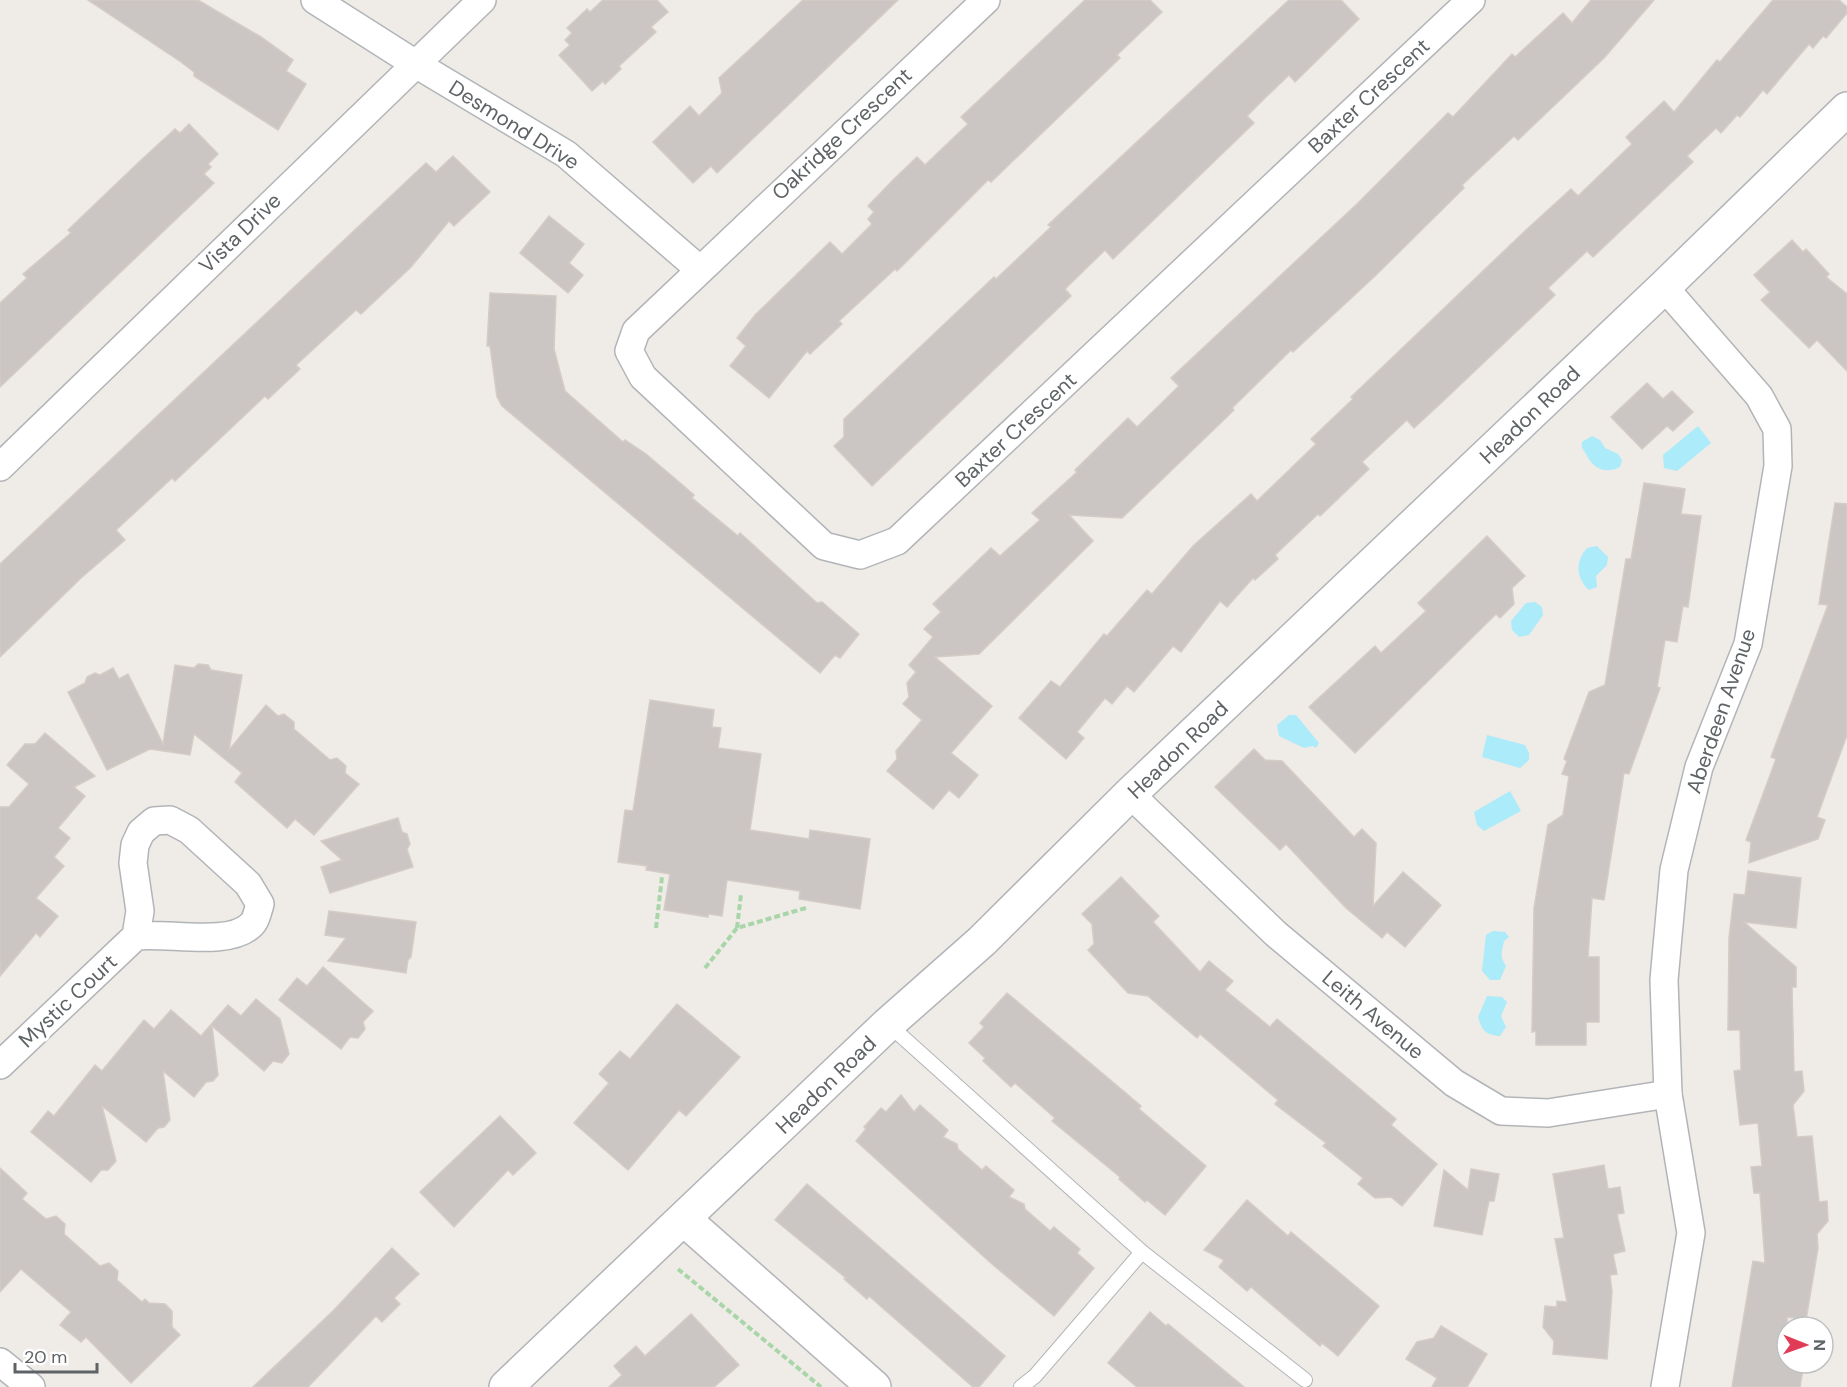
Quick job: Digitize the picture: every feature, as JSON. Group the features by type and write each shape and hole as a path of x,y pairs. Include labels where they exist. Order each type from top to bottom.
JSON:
{"street":[{"name":"Desmond Drive","path":"315,0 414,63 566,154 699,269"},
{"name":"Vista Drive","path":"0,467 414,63 482,0"},
{"name":"Oakridge Crescent","path":"699,269 986,0"},
{"name":"Baxter Crescent","path":"699,269 636,331 629,351 643,377 824,546 860,555 897,542 1471,0"},
{"name":"Headon Road","path":"506,1387 685,1220 888,1024 981,941 1130,794 1664,287 1847,109"},
{"name":"Aberdeen Avenue","path":"1664,287 1759,396 1777,429 1778,466 1748,644 1699,768 1674,870 1664,980 1668,1094 1691,1233 1665,1387"},
{"name":"Leith Avenue","path":"1130,794 1276,934 1454,1083 1501,1111 1548,1113 1668,1094"},
{"path":"170,820 189,830 248,884 260,904 253,924 237,935 154,934 136,936 140,911 133,864 135,845 141,832 154,821 170,820"},
{"name":"Mystic Court","path":"0,1065 136,936"},
{"path":"685,1220 874,1387"},
{"path":"0,1362 31,1387"}],"lane":[{"path":"888,1024 1142,1252 1305,1380"},
{"path":"1021,1387 1035,1376 1142,1252"}],"path":[{"path":"656,928 662,877"},
{"path":"705,968 737,928 741,894"},
{"path":"737,928 806,908"},
{"path":"678,1269 821,1387"}],"water":[{"path":"1698,426 1711,443 1677,471 1664,468 1663,455"},
{"path":"1592,436 1600,440 1605,448 1618,454 1622,460 1620,467 1605,470 1593,464 1582,445 1582,442"},
{"path":"1597,546 1608,557 1607,565 1596,576 1597,587 1589,590 1579,575 1579,564 1587,548"},
{"path":"1535,602 1542,607 1543,615 1529,635 1519,637 1512,630 1511,621 1526,603"},
{"path":"1289,715 1296,715 1319,743 1316,748 1313,746 1304,748 1279,736 1277,725"},
{"path":"1487,735 1525,745 1529,753 1529,760 1520,768 1482,757"},
{"path":"1510,791 1521,811 1484,831 1477,825 1474,812"},
{"path":"1493,931 1505,932 1509,937 1504,941 1502,948 1502,957 1506,966 1500,980 1490,980 1482,971 1486,935"},
{"path":"1487,996 1502,997 1507,1002 1501,1016 1506,1027 1500,1036 1491,1035 1485,1031 1478,1017"}],"building":[{"path":"88,0 198,0 261,37 293,60 286,71 306,84 278,130 194,76 194,72 181,62"},
{"path":"603,0 657,0 668,12 651,27 656,32 619,66 621,69 605,84 603,81 592,91 559,55 570,45 565,40 572,33 567,28 587,9 590,12"},
{"path":"803,0 898,0 717,173 711,166 693,183 653,142 690,106 699,116 722,93 719,78"},
{"path":"1085,0 1150,0 1162,12 1117,55 1120,58 991,182 988,180 897,271 895,269 839,321 842,324 810,354 807,351 769,398 730,366 746,346 737,338 755,315 830,242 842,254 872,224 868,219 874,212 868,206 917,157 925,165 968,124 961,117"},
{"path":"1289,0 1341,0 1359,19 1295,82 1289,75 1267,96 1247,116 1254,123 1113,259 1105,250 1065,289 1071,296 872,486 834,446 844,437 844,419 994,277 996,279 1051,227 1048,225"},
{"path":"1591,0 1654,0 1604,58 1518,140 1514,136 1462,185 1464,188 1375,276 1293,352 1291,350 1232,408 1234,410 1122,518 1069,515 1093,541 979,654 935,657 992,706 951,753 978,775 959,798 949,790 933,809 887,771 897,759 896,751 922,720 903,704 909,697 907,683 916,672 909,665 933,637 924,629 941,612 933,604 991,548 1000,556 1040,520 1032,513 1077,472 1075,470 1128,418 1137,427 1179,386 1171,378 1358,203 1448,113 1453,117 1512,54 1515,57 1563,13 1572,23"},
{"path":"1773,0 1839,0 1847,7 1847,13 1826,38 1823,36 1813,48 1809,44 1767,94 1763,90 1740,117 1737,115 1721,133 1716,128 1687,156 1693,162 1593,257 1587,251 1548,288 1555,295 1440,404 1414,428 1407,420 1362,462 1369,469 1275,555 1278,559 1255,580 1253,578 1227,607 1220,601 1181,652 1173,646 1134,692 1127,686 1112,704 1105,698 1077,732 1084,738 1066,759 1019,718 1051,681 1060,687 1104,634 1107,636 1147,590 1152,594 1193,546 1251,494 1257,501 1316,444 1311,439 1353,399 1351,397 1526,230 1571,189 1578,196 1632,144 1626,137 1664,101 1674,112 1717,60 1720,62"},
{"path":"189,124 218,154 208,164 211,167 204,174 214,183 0,387 0,303 27,278 23,274 71,233 68,230 139,162 175,129 180,133"},
{"path":"453,156 490,192 454,226 449,221 411,267 361,314 356,310 296,365 300,369 268,399 265,396 175,481 172,478 116,530 125,540 81,578 0,657 0,564 426,163 436,172"},
{"path":"549,216 584,244 569,263 583,275 568,293 520,253"},
{"path":"1792,240 1803,252 1806,249 1829,274 1826,277 1847,294 1847,371 1817,340 1809,348 1761,300 1770,292 1754,275"},
{"path":"490,293 556,296 554,349 565,391 623,442 625,440 646,454 694,495 692,498 738,536 740,533 817,603 822,602 859,634 840,658 835,655 820,673 502,406 497,397 490,346 487,346"},
{"path":"1647,383 1663,399 1672,391 1693,412 1673,431 1667,426 1642,449 1611,417"},
{"path":"1644,483 1685,489 1681,514 1701,516 1688,607 1683,606 1677,642 1665,640 1657,687 1660,688 1629,774 1624,773 1604,900 1592,898 1588,957 1599,957 1599,1022 1586,1022 1586,1045 1536,1045 1536,1031 1532,1032 1534,908 1548,825 1563,815 1569,776 1562,774 1567,761 1564,759 1589,692 1605,685 1626,559 1631,559"},
{"path":"1835,503 1847,504 1847,735 1817,817 1825,820 1818,839 1749,863 1751,842 1746,840 1776,759 1771,757 1828,605 1819,604"},
{"path":"1487,536 1525,576 1512,588 1514,604 1500,618 1496,614 1355,753 1309,707 1375,646 1381,653 1426,611 1418,603"},
{"path":"198,664 208,665 211,670 242,675 229,750 266,705 278,716 284,714 294,722 294,729 330,760 337,758 346,766 345,773 359,784 314,835 295,819 287,828 235,782 242,773 194,734 190,755 150,749 107,770 68,692 85,683 87,677 95,673 100,675 113,668 119,679 128,674 163,744 175,665 194,668"},
{"path":"650,700 714,710 712,727 721,728 718,748 761,754 750,830 809,839 810,830 870,839 860,909 799,899 800,891 727,880 722,916 708,914 708,917 664,910 670,874 646,870 647,866 618,862 625,810 633,811"},
{"path":"45,733 95,776 74,787 85,796 58,828 70,838 54,857 64,866 36,898 58,916 40,937 36,933 0,976 0,807 9,807 29,784 7,765 25,744 35,744"},
{"path":"1254,749 1265,760 1282,761 1354,837 1362,829 1376,843 1373,906 1403,872 1441,905 1405,947 1387,932 1382,938 1346,908 1286,844 1280,850 1215,787"},
{"path":"398,818 402,832 407,834 410,844 407,849 413,867 330,893 321,867 342,860 321,841"},
{"path":"1748,871 1801,878 1796,928 1744,922 1796,967 1796,987 1792,987 1794,1072 1802,1071 1804,1091 1793,1105 1797,1137 1812,1136 1819,1202 1827,1201 1828,1221 1817,1234 1818,1248 1807,1315 1775,1315 1775,1375 1802,1375 1800,1387 1732,1387 1753,1261 1765,1263 1760,1193 1754,1193 1751,1167 1762,1166 1758,1123 1740,1125 1734,1071 1741,1070 1740,1030 1728,1030 1729,938 1734,894 1745,895"},
{"path":"1121,877 1159,916 1153,922 1200,972 1209,961 1233,981 1225,990 1270,1027 1277,1019 1396,1119 1391,1125 1437,1164 1402,1206 1391,1197 1375,1198 1358,1184 1363,1178 1323,1146 1326,1143 1275,1104 1278,1100 1200,1034 1197,1038 1148,996 1128,993 1088,950 1094,944 1092,924 1082,914"},
{"path":"329,911 416,922 411,957 408,960 406,973 328,961 346,938 325,935"},
{"path":"323,967 373,1011 363,1022 365,1029 358,1038 350,1037 341,1049 279,1000 297,978 307,986"},
{"path":"1007,993 1141,1106 1139,1109 1206,1166 1165,1215 1147,1200 1145,1202 1119,1179 1120,1177 1052,1121 1055,1118 1015,1083 1011,1087 983,1061 985,1058 969,1043 984,1027 980,1023"},
{"path":"256,999 280,1019 289,1054 282,1063 273,1061 264,1071 212,1026 218,1075 213,1081 206,1082 194,1097 163,1071 170,1120 164,1127 158,1128 146,1142 102,1106 116,1161 108,1170 101,1170 91,1182 31,1132 48,1111 54,1116 95,1065 102,1071 144,1020 154,1029 171,1010 201,1036 228,1005 241,1016"},
{"path":"677,1004 740,1057 686,1116 679,1110 628,1170 574,1123 609,1083 599,1074 620,1051 630,1059"},
{"path":"901,1095 914,1112 920,1105 948,1130 943,1137 957,1144 958,1149 982,1170 986,1166 1014,1190 1009,1197 1024,1204 1025,1209 1050,1231 1054,1227 1080,1249 1077,1253 1094,1268 1054,1316 992,1264 856,1141 866,1129 864,1127 881,1108 886,1112"},
{"path":"500,1116 536,1153 513,1175 508,1170 454,1227 420,1192"},
{"path":"1604,1165 1608,1189 1620,1187 1624,1213 1617,1214 1625,1251 1613,1254 1617,1274 1610,1275 1612,1292 1607,1359 1553,1354 1554,1341 1543,1327 1545,1306 1557,1307 1557,1301 1567,1302 1555,1239 1564,1238 1553,1174"},
{"path":"0,1168 27,1193 22,1199 46,1219 56,1216 65,1224 64,1234 100,1266 109,1263 118,1271 117,1280 142,1302 145,1299 149,1303 165,1304 172,1311 172,1327 180,1335 131,1383 86,1337 81,1342 60,1325 71,1312 21,1269 0,1292"},
{"path":"1471,1169 1499,1174 1494,1201 1489,1201 1482,1235 1434,1226 1444,1170 1468,1190"},
{"path":"807,1184 1005,1356 979,1387 973,1387 869,1296 867,1299 844,1279 846,1278 775,1220"},
{"path":"1247,1200 1288,1236 1291,1232 1379,1306 1338,1356 1322,1343 1320,1346 1251,1287 1247,1291 1219,1267 1224,1260 1204,1250"},
{"path":"392,1248 419,1274 394,1298 400,1304 382,1322 376,1316 308,1387 253,1387 334,1310"},
{"path":"1150,1312 1166,1326 1168,1324 1244,1387 1137,1387 1108,1363"},
{"path":"691,1314 739,1365 714,1387 609,1387 622,1375 614,1366 636,1346 645,1356"},
{"path":"1441,1326 1487,1354 1467,1387 1432,1387 1437,1378 1406,1359 1417,1342 1434,1338"}]}
